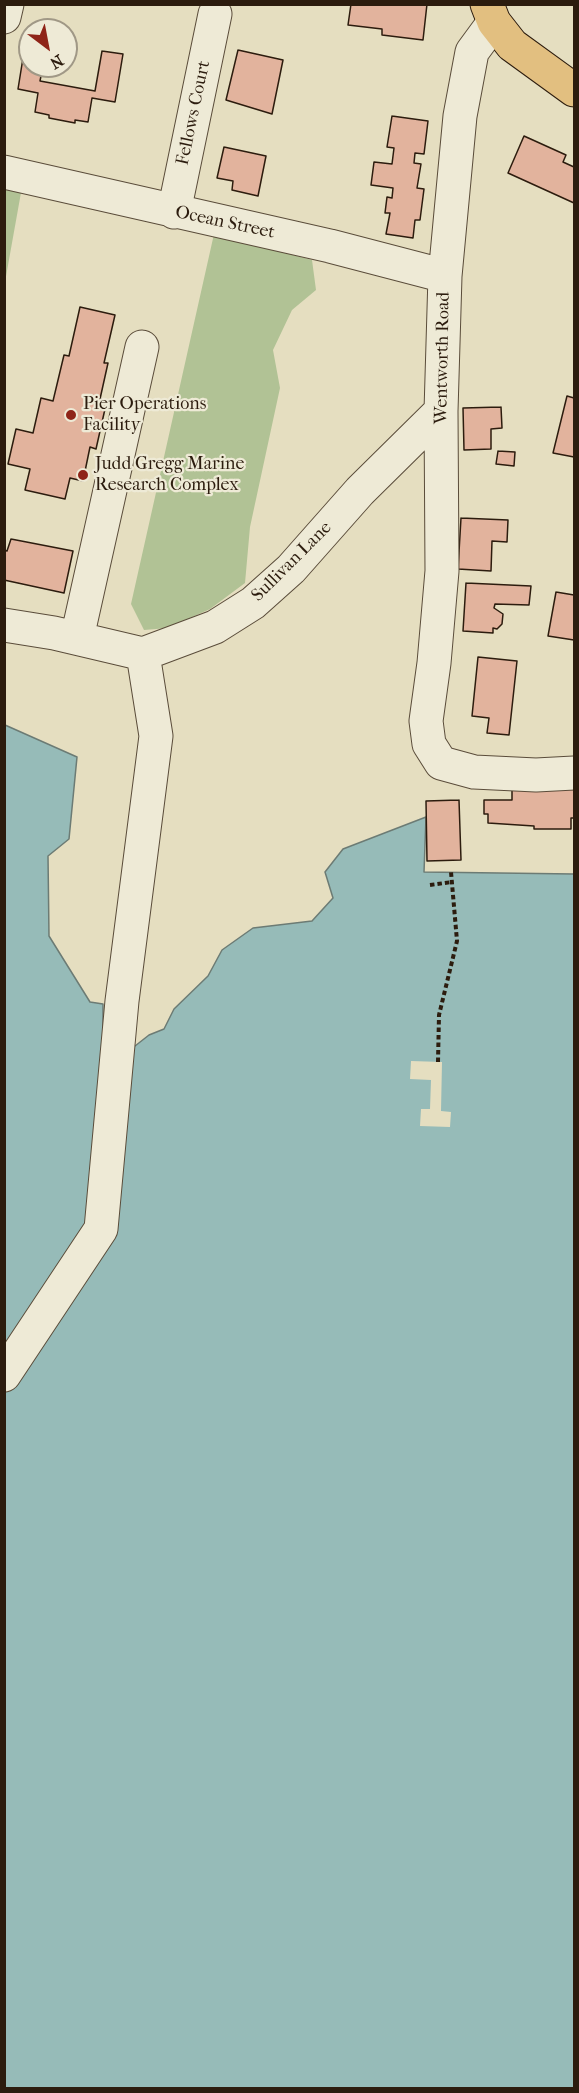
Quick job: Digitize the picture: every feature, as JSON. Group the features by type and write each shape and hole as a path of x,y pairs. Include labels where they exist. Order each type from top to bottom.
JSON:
{"main road":[{"path":"491,13 512,45 574,90"}],"street":[{"path":"4,18 7,4"},
{"name":"Wentworth Road","path":"491,13 472,52 460,116 445,276 441,411 442,571 434,663 426,721 429,744 441,763 474,772 536,775 574,773"},
{"name":"Fellows Court","path":"174,212 215,14"},
{"name":"Ocean Street","path":"4,172 330,246 445,276"},
{"path":"76,638 142,346"},
{"name":"Sullivan Lane","path":"143,654 214,627 253,603 291,569 360,491 441,411"},
{"path":"4,626 76,638 143,654 156,736 122,1001 101,1229 4,1375"}],"path":[{"path":"438,1062 439,1015 457,942 451,872"},
{"path":"430,885 452,882"}],"green space":[{"path":"5,184 22,187 5,282"},
{"path":"214,234 312,260 316,290 292,310 273,350 280,388 250,527 245,583 210,609 168,628 144,630 131,604"}],"water":[{"path":"5,725 77,757 69,839 48,856 49,936 90,1002 103,1004 103,1043 135,1046 149,1035 164,1029 174,1009 208,976 222,950 253,928 312,921 333,898 325,872 343,849 426,817 424,872 574,874 574,2088 5,2088"}],"pier":[{"path":"411,1061 442,1062 441,1111 451,1112 450,1127 420,1126 421,1109 430,1109 431,1080 410,1079"}],"building":[{"path":"351,4 427,4 423,40 382,35 382,29 348,25"},
{"path":"238,50 283,60 272,114 226,100"},
{"path":"102,51 123,54 115,102 92,98 88,122 75,120 75,123 49,118 49,115 35,112 38,93 18,89 20,78 41,78 40,81 95,91"},
{"path":"392,116 428,121 424,154 415,153 414,163 421,164 417,188 424,189 420,220 415,220 413,238 386,234 390,213 385,213 387,197 392,198 393,188 371,185 374,162 392,164 394,148 387,147"},
{"path":"524,136 566,155 563,162 574,167 574,203 508,173"},
{"path":"224,147 266,156 258,196 232,190 233,181 217,178"},
{"name":"Pier Operations Facility","path":"80,307 115,315 104,363 108,363 100,399 107,400 96,449 90,447 83,481 70,478 65,499 25,490 30,469 8,464 16,429 33,433 41,398 53,401 64,355 69,356"},
{"path":"567,396 574,398 574,457 553,453"},
{"path":"501,407 502,428 491,429 491,449 464,450 463,408"},
{"path":"498,451 515,452 514,466 496,464"},
{"path":"461,518 508,520 507,542 492,541 491,571 458,569"},
{"path":"11,539 73,551 64,593 4,580 4,550 7,551"},
{"path":"466,583 531,586 529,605 495,604 494,608 503,614 502,624 497,629 493,628 493,633 463,631"},
{"path":"556,592 574,595 574,640 548,636"},
{"path":"478,657 517,661 509,735 487,733 489,718 472,716"},
{"path":"574,788 574,818 571,818 571,829 534,829 534,826 488,823 488,814 484,814 484,800 512,800 512,789"},
{"path":"459,800 461,860 427,861 426,801"}],"place":[{"name":"Pier Operations Facility","path":"71,415"},
{"name":"Judd Gregg Marine Research Complex","path":"83,475"}]}
